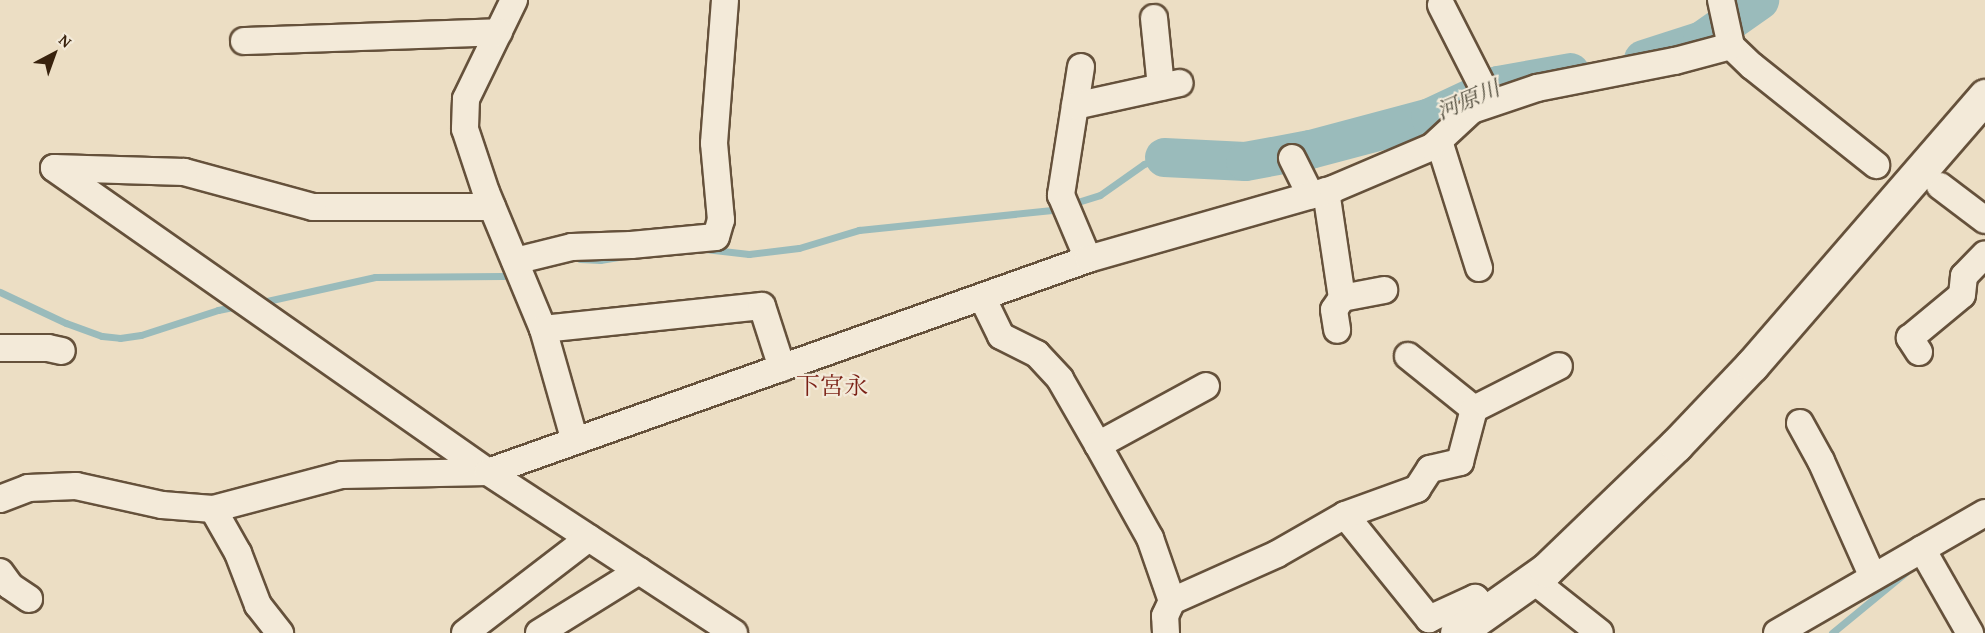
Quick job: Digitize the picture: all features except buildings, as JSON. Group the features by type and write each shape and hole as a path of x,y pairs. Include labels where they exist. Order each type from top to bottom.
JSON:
{"street":[{"path":"514,0 466,99 465,129 492,207 543,329 574,441"},
{"path":"515,261 572,247 631,245 717,237 722,220 714,143 725,0"},
{"path":"1721,0 1731,46 1752,66 1876,165"},
{"path":"1441,5 1491,104"},
{"path":"1075,106 1170,85 1154,18"},
{"path":"244,41 499,32"},
{"path":"2,496 28,488 76,486 162,505 213,509 342,475 488,472 1088,259 1318,193 1432,147 1473,110 1537,87 1676,61 1731,46"},
{"path":"1081,67 1061,195 1088,259"},
{"path":"1457,633 1533,580 1599,522 1752,365 1985,96"},
{"path":"1438,141 1479,268"},
{"path":"1292,158 1318,193 1342,298"},
{"path":"492,207 313,207 184,172 54,168 488,472 734,633"},
{"path":"1940,186 1985,220"},
{"path":"1919,352 1910,338 1962,295 1964,276 1985,254"},
{"path":"1337,330 1334,310 1342,298 1384,290"},
{"path":"982,297 1001,336 1036,354 1060,379 1150,538 1172,601"},
{"path":"543,329 762,306 782,368"},
{"path":"0,348 48,348 62,351"},
{"path":"1408,356 1474,409"},
{"path":"1166,633 1165,616 1172,601 1277,554 1345,515 1417,489 1430,469 1460,462 1474,409 1559,366"},
{"path":"1098,445 1206,386"},
{"path":"1800,423 1821,461 1874,577"},
{"path":"213,509 238,554 258,604 279,633"},
{"path":"1777,633 1985,513"},
{"path":"1345,515 1429,619 1475,598 1489,612"},
{"path":"465,633 589,538"},
{"path":"1922,549 1970,633"},
{"path":"539,633 639,571"},
{"path":"0,572 10,586 29,599"},
{"path":"1533,580 1600,633"}],"waterway":[{"name":"河原川","path":"1643,59 1702,40 1759,0"},
{"name":"河原川","path":"1164,157 1245,161 1310,149 1430,117 1498,85 1570,72"},
{"path":"705,249 749,254 799,248 859,230 1052,210 1100,195 1144,164 1164,157"},
{"path":"580,259 600,260 620,257"},
{"path":"258,303 375,277 503,276 514,272"},
{"path":"0,292 66,323 102,336 120,338 141,335 218,310 238,306"},
{"path":"1832,633 1906,572"}],"district":[{"name":"下宮永","path":"832,386"}]}
